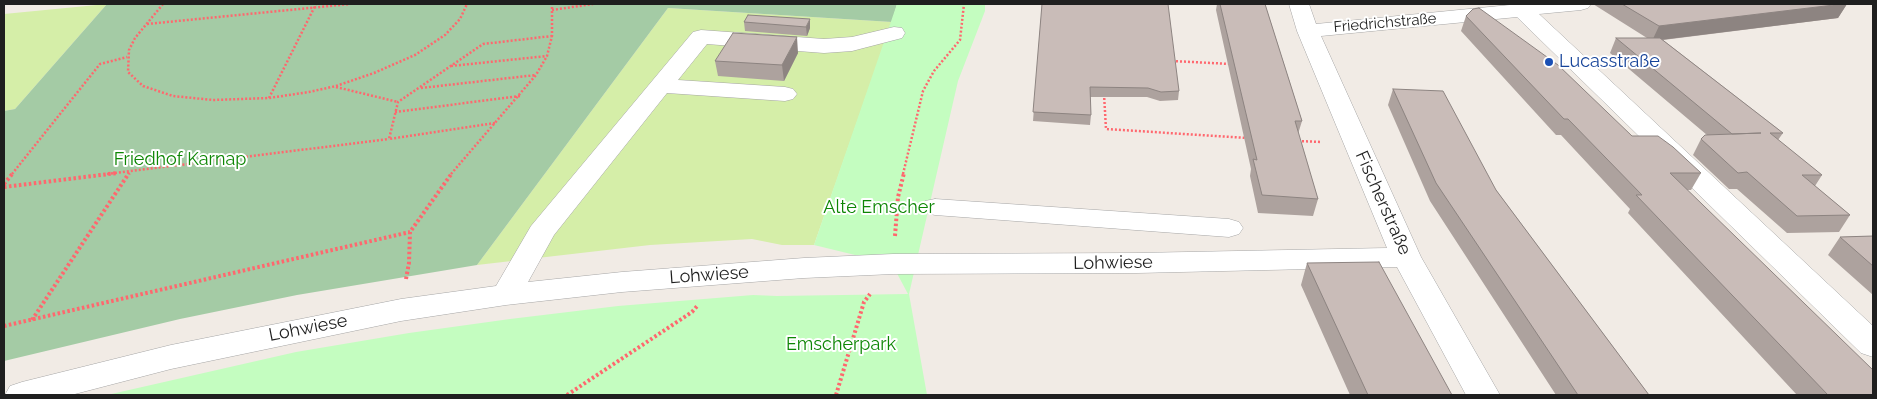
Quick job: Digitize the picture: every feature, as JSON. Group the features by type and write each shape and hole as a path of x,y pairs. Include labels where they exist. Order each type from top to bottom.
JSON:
{"street":[{"name":"Fischerstraße","path":"1299,4 1308,31 1406,257 1483,395"},
{"name":"Friedrichstraße","path":"1308,31 1581,4"},
{"path":"1522,10 1873,345"},
{"path":"506,295 541,232 701,37 824,46 852,44 894,33"},
{"path":"661,86 785,94"},
{"path":"935,207 1229,228"},
{"name":"Lohwiese","path":"22,395 171,357 400,310 506,295 622,282 893,264 1108,263 1406,257"}],"path":[{"path":"163,4 135,38 127,57 128,72 144,86 173,96 213,100 269,98 336,86 374,73 415,55 445,35 460,19 467,4"},
{"path":"147,24 350,4"},
{"path":"400,310 409,263 410,232 442,185 536,75 547,56 552,36 552,4"},
{"path":"552,10 593,4"},
{"path":"836,395 864,302 893,264 898,196 922,91 934,71 960,40 964,4"},
{"path":"269,98 315,6"},
{"path":"389,139 398,102 483,44 552,36"},
{"path":"450,66 547,56"},
{"path":"4,185 100,64 127,57"},
{"path":"1170,61 1238,64"},
{"path":"420,88 536,75"},
{"path":"1104,85 1106,129 1251,138"},
{"path":"336,86 398,102"},
{"path":"395,112 520,96"},
{"path":"4,185 389,139 495,123"},
{"path":"1290,140 1357,144"},
{"path":"32,320 131,170"},
{"path":"4,326 410,232"},
{"path":"567,395 692,312 724,274"}],"green space":[{"path":"107,4 15,109 4,111 4,14"},
{"name":"Friedhof Karnap","path":"107,4 897,4 892,22 668,8 477,265 297,295 180,319 4,361 4,111 15,109"},
{"name":"Emscherpark","path":"897,4 985,4 985,11 958,81 909,294 927,395 107,395 296,352 409,333 510,319 618,306 753,295 908,294 892,264 814,245"},
{"path":"668,8 892,22 814,245 782,245 752,239 650,245 477,265"}],"building":[{"path":"1042,4 1168,4 1179,91 1161,92 1148,88 1090,87 1091,115 1033,112"},
{"path":"1220,4 1265,4 1302,121 1295,121 1318,199 1262,195 1253,159 1257,160"},
{"path":"1622,4 1842,4 1659,26"},
{"path":"1479,8 1558,65 1632,136 1658,136 1701,173 1670,173 1873,370 1873,395 1828,395 1636,195 1642,195 1568,119 1564,119 1466,16 1473,9"},
{"path":"748,15 810,19 806,27 744,22"},
{"path":"733,33 797,37 782,65 715,61"},
{"path":"1616,38 1660,38 1783,133 1770,133 1822,175 1802,175 1850,215 1797,216 1747,172 1738,173 1701,139 1705,135 1761,133 1732,134"},
{"path":"1393,89 1443,91 1496,190 1649,395 1578,395 1436,183"},
{"path":"1873,236 1873,266 1840,237"},
{"path":"1379,262 1452,395 1368,395 1307,263"}],"place":[{"name":"Lucasstraße","path":"1549,62"}],"park label":[{"name":"Alte Emscher","path":"879,208"}]}
